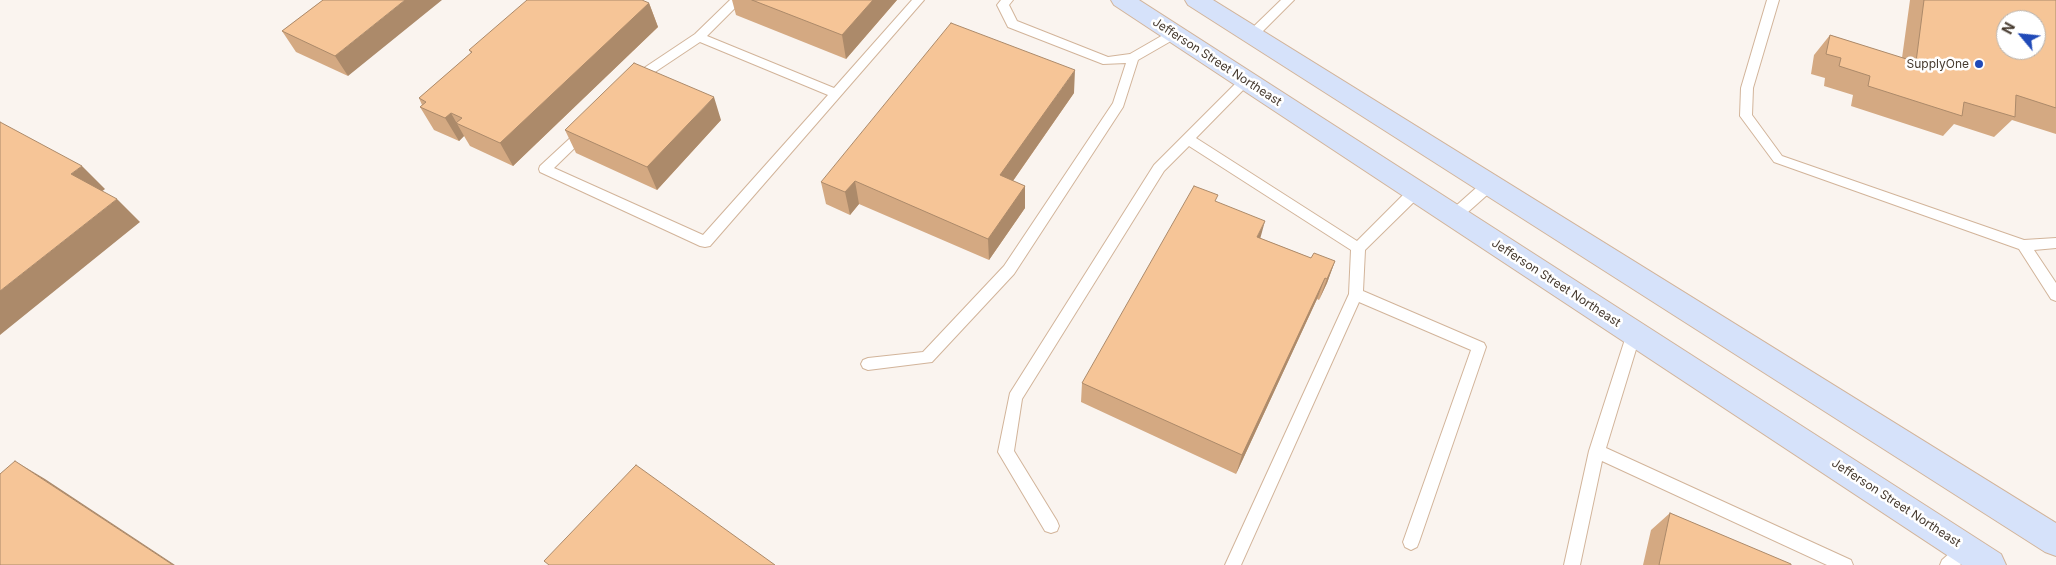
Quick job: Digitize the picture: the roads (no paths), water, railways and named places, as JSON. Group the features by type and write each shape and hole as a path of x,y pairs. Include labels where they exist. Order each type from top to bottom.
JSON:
{"main road":[{"name":"Jefferson Street Northeast","path":"1122,0 1634,333 1957,557 1990,565"},
{"path":"1196,0 2056,541"}],"lane":[{"path":"627,90 648,71 699,38 737,0"},
{"path":"593,123 545,169 705,242 918,0"},
{"path":"1007,0 1003,5 1012,24 1107,61 1134,58 1174,34"},
{"path":"1252,35 1288,0"},
{"path":"1773,0 1747,88 1746,116 1778,159 2024,244 2056,243"},
{"path":"699,38 836,94"},
{"path":"868,364 927,358 1009,270 1119,104 1134,58"},
{"path":"1051,526 1006,452 1015,398 1159,168 1246,80"},
{"path":"1188,139 1358,248"},
{"path":"1454,216 1490,184"},
{"path":"1233,565 1356,294 1358,248 1416,191"},
{"path":"2024,244 2056,295"},
{"path":"1356,294 1479,347 1411,542"},
{"path":"1572,565 1597,451 1634,333"},
{"path":"1597,451 1845,565"}],"place":[{"name":"SupplyOne","path":"1979,64"}]}
